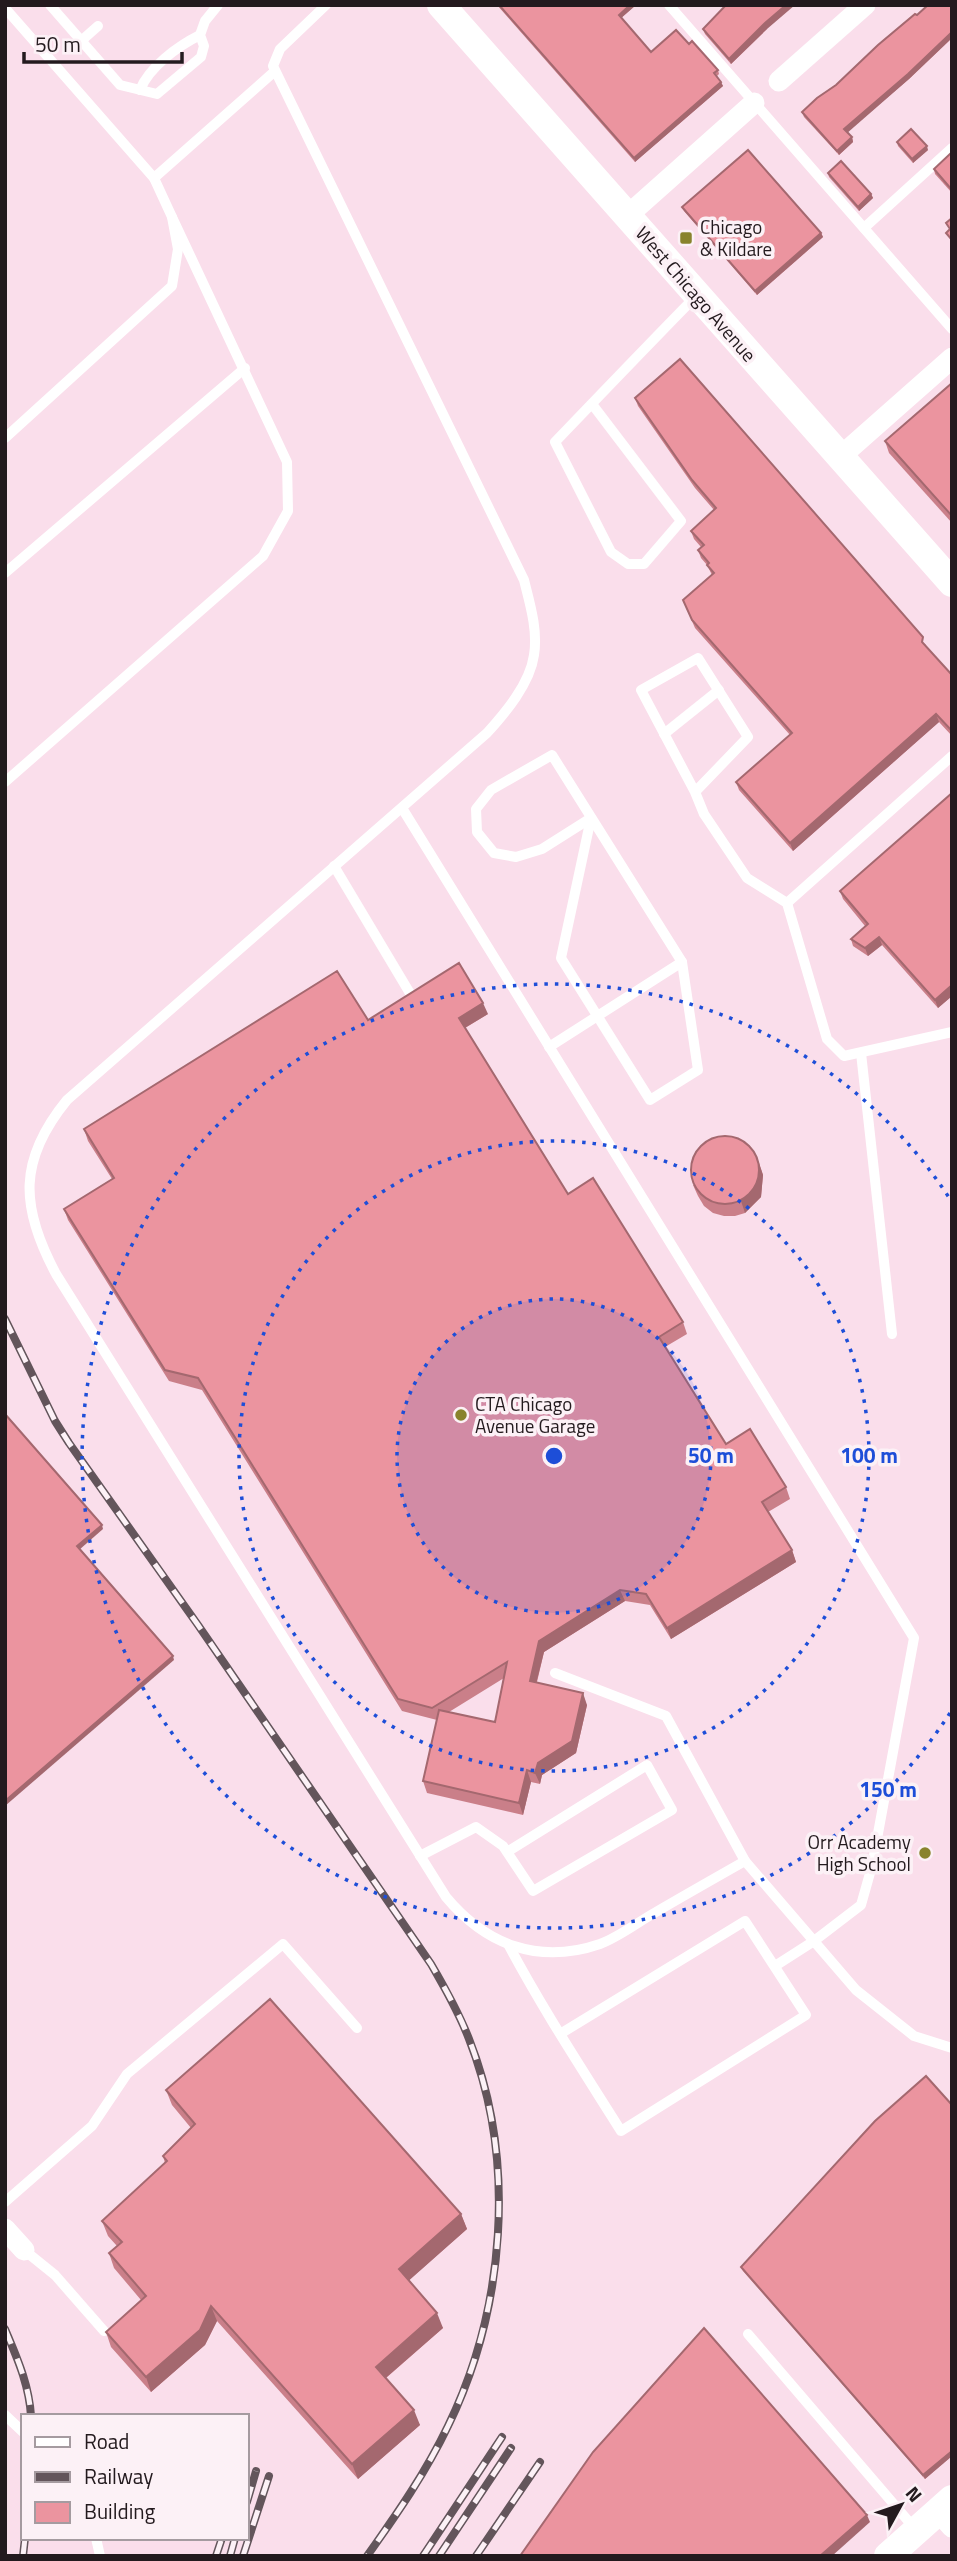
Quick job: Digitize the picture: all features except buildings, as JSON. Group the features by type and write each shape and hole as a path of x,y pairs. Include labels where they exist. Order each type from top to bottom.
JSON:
{"main road":[{"name":"West Chicago Avenue","path":"441,5 952,583"},
{"path":"887,2556 916,2530 947,2513"}],"street":[{"path":"779,81 865,5"},
{"path":"627,216 754,103"},
{"path":"841,457 952,359"},
{"path":"5,2229 24,2250"}],"lane":[{"path":"50,5 120,85 157,94 201,57 204,46 200,35 205,20 218,5"},
{"path":"326,5 280,49 273,66 524,580 533,618 534,656 510,708 487,733 67,1100 48,1123 36,1147 29,1179 31,1211 39,1242 56,1274 420,1856 446,1897 462,1916 481,1932 508,1944 537,1951 565,1952 601,1943 745,1861"},
{"path":"669,5 952,329"},
{"path":"5,8 154,178 287,462 288,511 262,556 5,782"},
{"path":"82,41 98,26"},
{"path":"140,90 145,77 186,42 200,35"},
{"path":"154,178 275,71"},
{"path":"864,228 952,148"},
{"path":"5,438 172,286 178,249 172,217"},
{"path":"592,404 681,521 644,564 628,564 611,551 555,442 697,295"},
{"path":"5,573 244,368"},
{"path":"695,792 748,737 698,658 640,690 704,814 747,878 787,903 827,1039 844,1056 952,1032"},
{"path":"664,734 719,690"},
{"path":"552,755 682,962 698,1070 650,1100 561,958 591,818 542,849 516,858 494,853 478,832 476,808 491,790 552,755"},
{"path":"787,903 952,756"},
{"path":"402,807 914,1638 872,1866 860,1905 814,1941 775,1966"},
{"path":"334,866 411,995"},
{"path":"549,1047 682,962"},
{"path":"861,1053 892,1334"},
{"path":"555,1673 666,1716 745,1861 856,1990 914,2036 952,2048"},
{"path":"420,1856 476,1827 503,1846 507,1852 533,1891 672,1810 647,1765 507,1852"},
{"path":"508,1944 559,2034 621,2131 806,2015 745,1921 559,2034"},
{"path":"5,2202 92,2126 127,2074 283,1944 356,2028"},
{"path":"24,2250 55,2275 104,2331"},
{"path":"748,2334 916,2530"},
{"path":"5,2415 21,2430"}],"railway":[{"path":"5,1319 55,1421 69,1443 431,1964 465,2029 484,2086 494,2134 498,2234 482,2333 467,2381 448,2426 410,2493 367,2556"},
{"path":"5,2329 25,2382 31,2414"},
{"path":"423,2556 502,2437"},
{"path":"439,2556 511,2448"},
{"path":"476,2556 540,2462"},
{"path":"248,2499 256,2471"},
{"path":"243,2556 269,2476"},
{"path":"23,2556 25,2540"},
{"path":"216,2556 221,2540"},
{"path":"230,2556 234,2540"}],"place":[{"name":"Chicago & Kildare","path":"686,238"},
{"name":"CTA Chicago Avenue Garage","path":"461,1415"},
{"name":"Orr Academy High School","path":"925,1853"}]}
